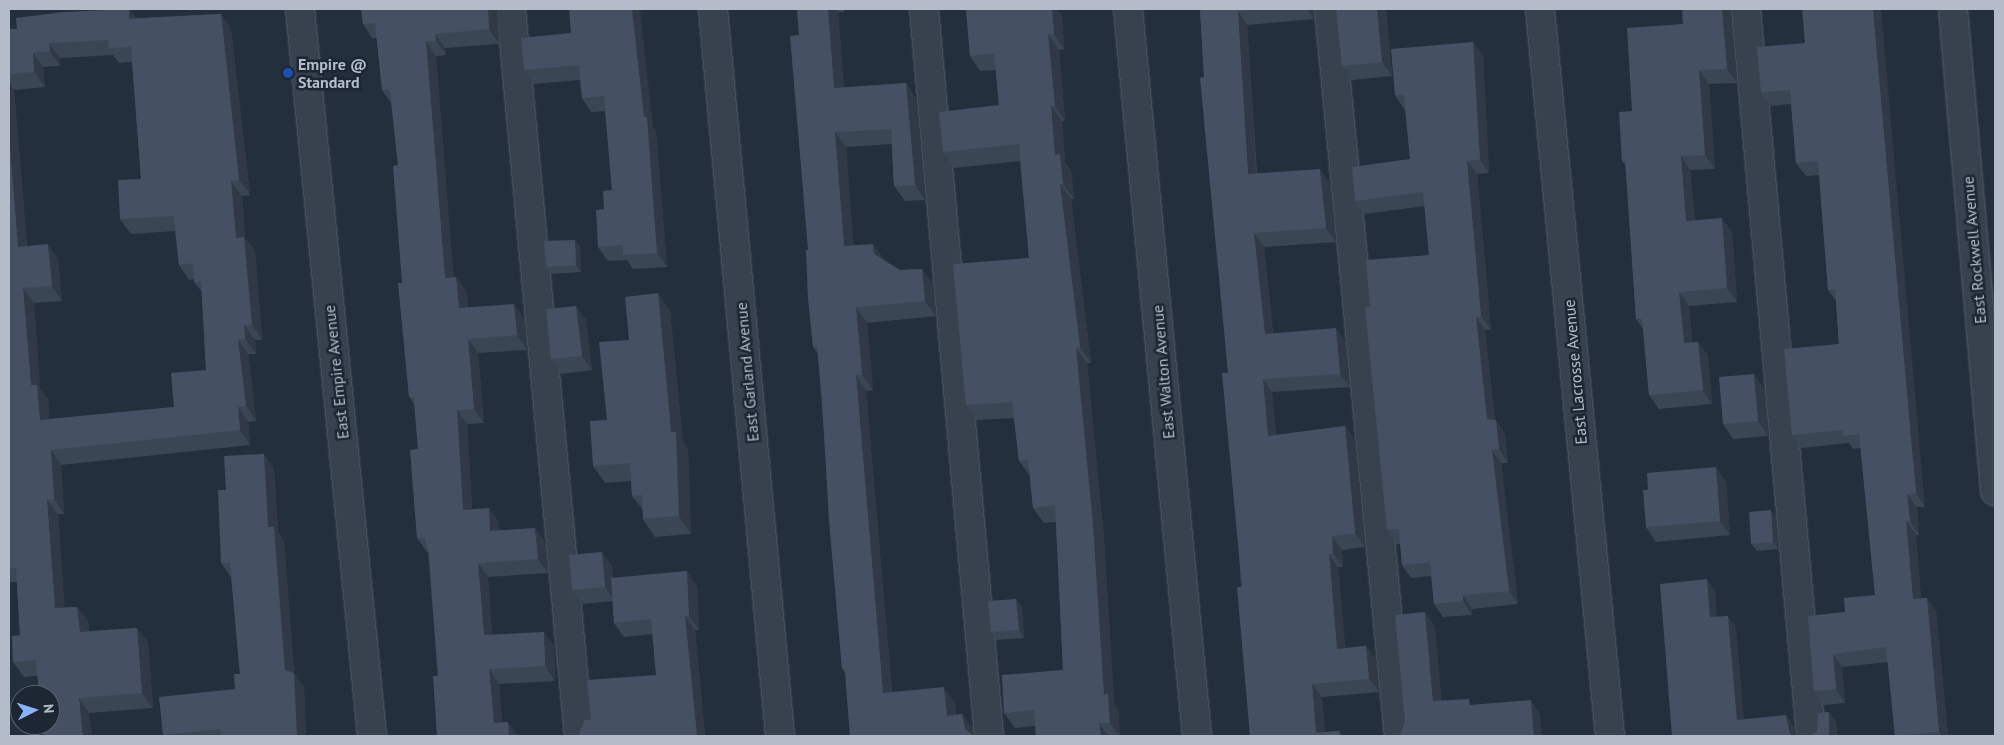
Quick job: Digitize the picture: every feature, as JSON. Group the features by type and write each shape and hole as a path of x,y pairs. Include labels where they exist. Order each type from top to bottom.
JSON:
{"street":[{"name":"East Empire Avenue","path":"300,9 372,736"},
{"path":"511,9 579,736"},
{"name":"East Garland Avenue","path":"713,9 780,736"},
{"path":"924,9 989,736"},
{"name":"East Walton Avenue","path":"1128,9 1197,736"},
{"path":"1329,9 1399,736"},
{"name":"East Lacrosse Avenue","path":"1540,9 1610,736"},
{"path":"1746,9 1811,736"},
{"name":"East Rockwell Avenue","path":"1953,9 1995,491"}],"building":[{"path":"129,9 129,19 221,14 239,180 231,181 236,238 244,237 252,325 244,325 245,339 238,340 246,406 238,407 240,430 51,450 54,499 47,500 55,608 77,607 80,632 137,628 142,693 79,698 83,736 43,736 60,735 60,685 38,685 36,660 13,662 12,636 20,635 16,568 9,568 9,136 18,247 48,244 52,286 23,288 31,385 37,385 40,420 174,407 171,373 206,370 201,281 194,282 193,263 179,265 174,216 120,219 118,180 141,179 131,47 109,48 108,40 49,43 50,51 33,53 34,72 9,74 9,29 17,29 16,18 64,12"},
{"path":"361,9 488,9 489,29 435,34 436,41 426,41 445,278 456,277 459,308 514,304 517,335 468,339 474,409 457,410 463,510 489,508 490,531 535,528 538,559 478,563 484,635 544,632 545,666 489,669 494,723 508,722 509,736 437,736 433,676 438,676 429,554 425,538 417,538 410,450 418,449 414,397 409,397 398,283 402,283 393,166 398,165 390,89 382,90 375,23 363,24"},
{"path":"569,9 632,9 644,117 647,117 657,253 623,255 623,245 598,247 596,210 604,209 603,191 612,190 604,96 582,98 579,65 524,70 521,38 571,33"},
{"path":"797,9 828,9 834,88 906,83 915,185 894,186 891,129 835,132 844,246 873,244 874,254 900,270 922,269 925,301 856,307 862,375 856,375 883,693 944,687 947,716 962,714 965,729 973,736 850,736 845,669 842,669 829,521 817,346 813,347 808,299 806,250 808,250 790,36 799,35"},
{"path":"966,9 1052,9 1054,34 1048,34 1055,106 1051,106 1055,155 1060,154 1063,184 1060,184 1080,347 1076,348 1093,524 1104,695 1108,694 1110,723 1099,723 1101,736 1036,736 1034,710 1004,713 1002,675 1063,670 1055,505 1033,508 1028,460 1019,461 1012,402 966,405 953,264 1029,258 1019,144 943,152 939,112 999,105 994,53 970,56"},
{"path":"1200,9 1261,9 1238,11 1248,174 1320,169 1326,228 1254,233 1265,334 1336,328 1340,374 1263,379 1268,436 1345,426 1355,533 1332,536 1333,553 1329,554 1337,649 1366,646 1369,679 1312,684 1316,733 1339,731 1340,736 1250,736 1237,587 1242,587 1222,373 1228,373 1200,78 1204,77"},
{"path":"1336,9 1377,9 1382,62 1342,66"},
{"path":"1682,9 1722,9 1727,69 1699,70 1705,155 1681,156 1686,221 1722,218 1727,288 1679,292 1684,343 1698,342 1703,390 1649,395 1642,319 1636,319 1625,160 1622,161 1619,112 1632,111 1627,28 1683,24"},
{"path":"1802,9 1873,9 1916,493 1907,494 1910,521 1906,521 1913,599 1927,598 1939,732 1895,736 1886,647 1833,654 1836,689 1814,691 1808,616 1845,612 1844,598 1875,595 1859,434 1843,436 1843,430 1792,435 1784,349 1839,344 1835,289 1828,290 1818,161 1796,163 1790,90 1761,92 1757,47 1805,43"},
{"path":"1473,42 1480,160 1467,161 1481,316 1476,317 1487,419 1496,420 1499,449 1492,450 1509,591 1463,595 1463,601 1434,604 1430,562 1402,565 1399,529 1387,530 1365,307 1370,307 1366,260 1429,255 1423,192 1355,201 1352,167 1410,159 1404,95 1395,95 1391,49"},
{"path":"575,240 576,265 546,267 544,241"},
{"path":"658,293 671,432 676,432 679,516 643,519 642,495 632,496 630,463 593,466 590,421 607,420 599,342 629,340 625,297"},
{"path":"576,306 582,356 551,359 546,309"},
{"path":"1754,374 1758,421 1723,424 1719,377"},
{"path":"264,454 268,527 274,527 285,670 294,673 297,736 221,736 220,729 163,735 159,697 235,689 234,674 240,674 230,563 221,563 218,490 226,490 224,456"},
{"path":"1716,467 1720,521 1646,527 1643,490 1648,490 1647,473"},
{"path":"1771,510 1773,542 1751,544 1749,512"},
{"path":"602,552 605,587 572,590 569,555"},
{"path":"687,571 689,616 685,616 697,736 579,736 585,720 591,720 587,680 656,675 651,619 614,623 611,578"},
{"path":"1707,579 1710,617 1728,616 1737,720 1786,715 1790,734 1796,736 1672,736 1660,584"},
{"path":"1016,599 1019,630 991,632 988,601"},
{"path":"1425,612 1433,701 1469,699 1470,705 1531,700 1534,736 1400,736 1405,721 1395,615"},
{"path":"1829,712 1829,736 1810,736 1817,731 1818,713"}],"place":[{"name":"Empire @ Standard","path":"288,73"}]}
